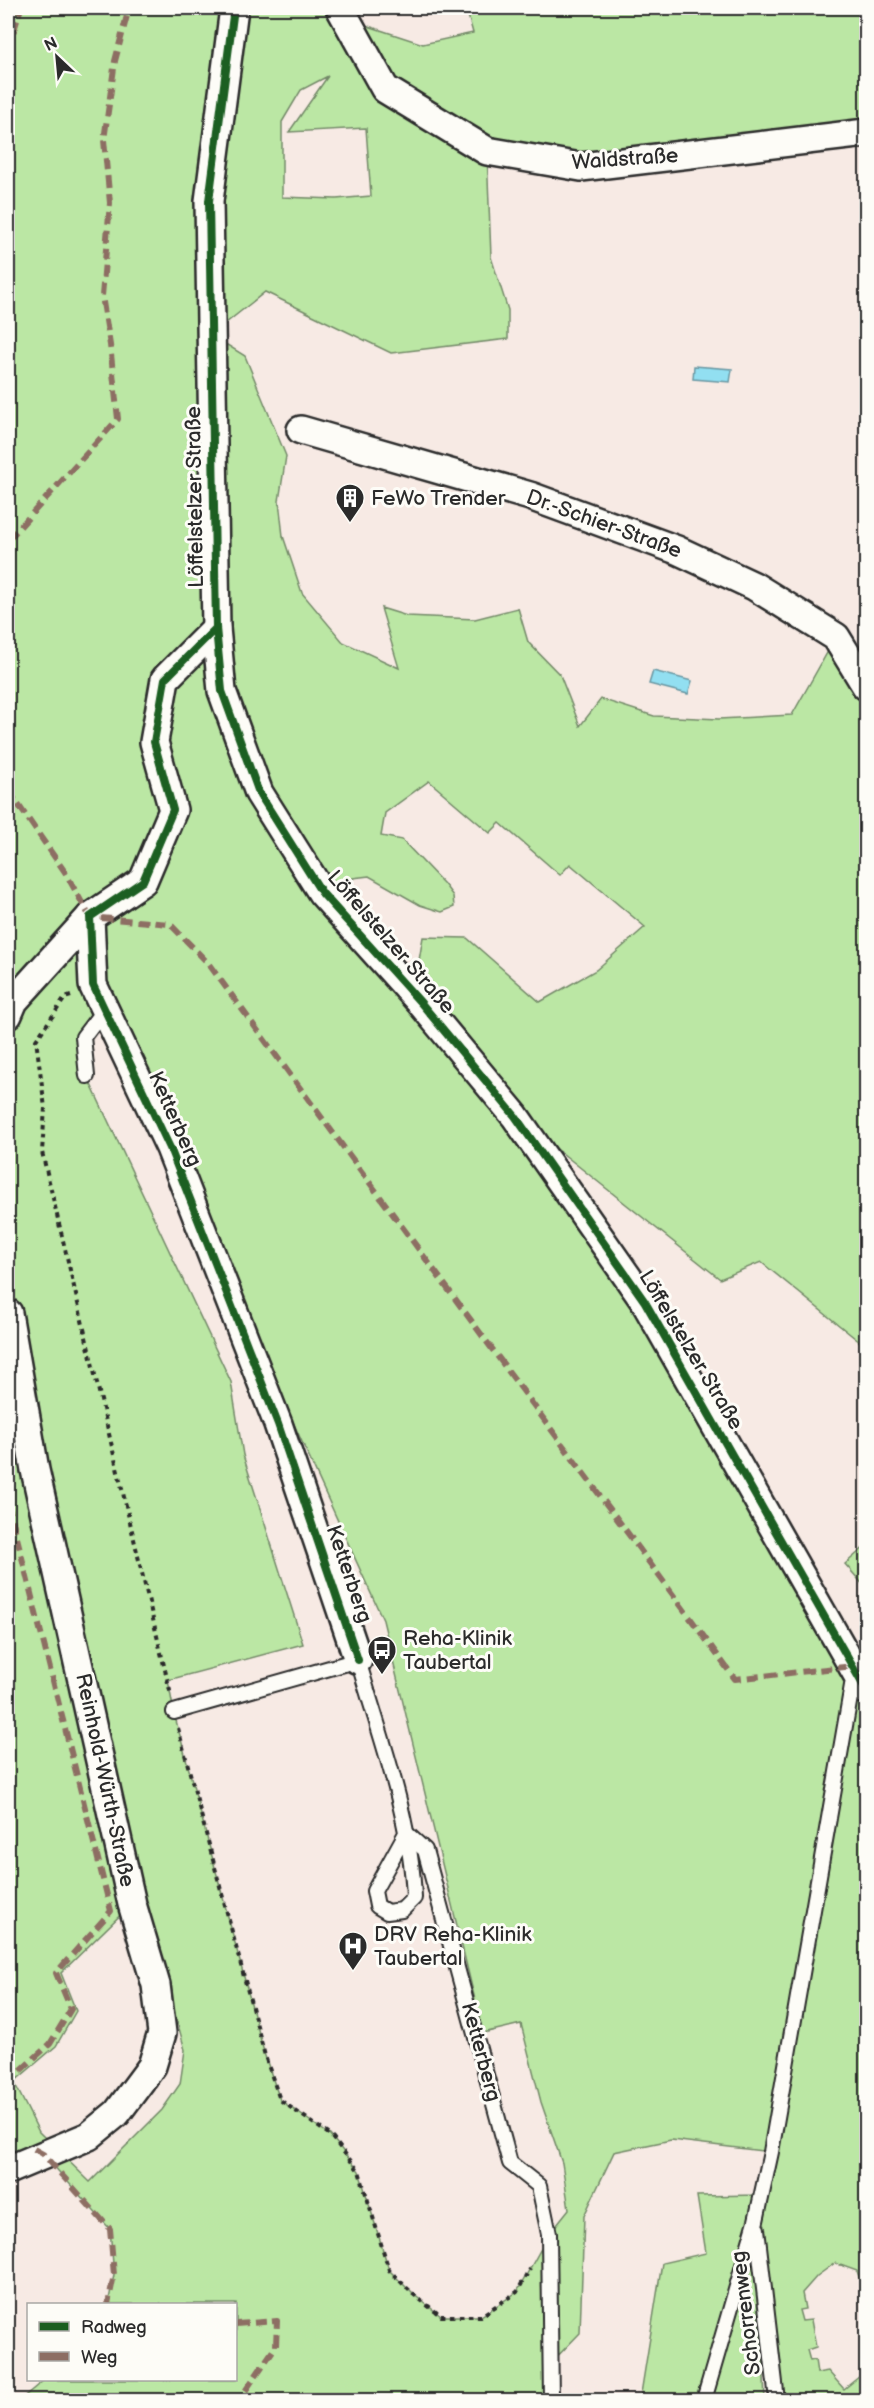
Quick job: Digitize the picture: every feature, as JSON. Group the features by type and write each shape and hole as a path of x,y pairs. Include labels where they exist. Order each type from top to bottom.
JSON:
{"street":[{"name":"Löffelstelzer Straße","path":"234,8 209,201 216,628 222,691 259,793 322,893 421,1003 515,1116 645,1302 861,1680"},
{"name":"Waldstraße","path":"340,8 385,88 487,151 581,167 867,132"},
{"name":"Dr.-Schier-Straße","path":"301,430 530,496 677,550 754,586 836,637 867,686"},
{"path":"8,1015 14,1001 90,917 143,881 173,810 154,742 165,679 216,628"},
{"name":"Ketterberg","path":"90,917 93,986 170,1148 278,1424 358,1660"},
{"name":"Reinhold-Würth-Straße","path":"8,1313 34,1470 132,1904 156,1985 162,2033 152,2066 117,2113 89,2136 8,2170"}],"lane":[{"path":"87,1076 83,1037 105,1008"},
{"path":"174,1713 358,1660"},
{"name":"Ketterberg","path":"358,1660 406,1833 425,1850 510,2163 539,2186 549,2234 551,2400"},
{"path":"704,2400 756,2221 861,1680"},
{"path":"406,1833 413,1866 414,1898 402,1910 387,1912 377,1906 374,1891 406,1833"},
{"name":"Schorrenweg","path":"756,2221 777,2400"}],"green space":[{"path":"8,8 340,8 347,19 423,44 473,33 466,8 866,8 866,133 581,167 487,152 491,257 508,310 508,339 391,353 265,292 211,335 245,356 286,456 279,501 283,536 302,593 343,642 399,668 381,608 407,616 475,619 518,608 528,642 560,675 580,726 601,699 654,716 719,719 792,715 836,637 866,686 866,1347 761,1262 720,1279 518,1118 645,1302 866,1690 866,2296 857,2271 835,2263 817,2276 802,2293 805,2309 799,2310 802,2321 811,2320 816,2347 807,2350 810,2361 815,2360 817,2373 828,2371 844,2389 865,2372 866,2353 866,2400 777,2400 757,2234 765,2400 640,2400 662,2263 706,2253 697,2196 762,2195 771,2152 671,2140 614,2152 584,2216 580,2333 551,2363 551,2400 20,2400 43,2381 237,2381 237,2303 108,2303 114,2275 110,2229 43,2154 8,2160","holes":["328,76 289,132 366,128 371,196 336,199 282,197 282,122 301,90","429,781 490,833 500,823 560,875 570,864 645,927 596,970 540,1002 467,938 423,937 416,978 350,888 353,878 369,876 420,905 442,912 454,907 453,896 444,884 402,840 381,836 385,813","105,1009 383,1620 483,2033 521,2024 541,2102 562,2163 569,2209 549,2234 517,2292 481,2316 441,2316 413,2294 389,2270 359,2171 330,2135 280,2100 265,2056 174,1713 168,1680 303,1644 243,1455 231,1382 87,1076 83,1037","142,1894 185,2050 180,2084 162,2110 90,2182 39,2132 14,2082 56,2046 76,2011 61,1973"]},
{"path":"866,1546 866,1588 845,1564"}],"water":[{"path":"694,366 732,369 730,382 693,379"},
{"path":"653,671 692,681 688,694 649,684"}],"marked path":[{"path":"8,49 21,8"},
{"path":"8,540 118,419 102,296 110,203 104,140 115,61 129,8"},
{"path":"8,790 65,872 90,917 170,924 208,963 735,1679 854,1666"},
{"path":"8,1502 111,1911 56,1973 71,2009 50,2044 11,2079 8,2088"},
{"path":"34,2149 43,2154 110,2229 114,2275 108,2303"},
{"path":"237,2324 277,2321 276,2346 239,2400"}],"cycle path":[{"path":"234,8 209,201 216,628 222,691 259,793 322,893 421,1003 515,1116 645,1302 866,1690"},
{"path":"216,628 165,679 154,742 173,810 143,881 90,917 93,985 170,1148 278,1424 358,1660"}],"place":[{"name":"FeWo Trender","path":"350,524"},
{"name":"Reha-Klinik Taubertal","path":"382,1676"},
{"name":"DRV Reha-Klinik Taubertal","path":"353,1972"}]}
